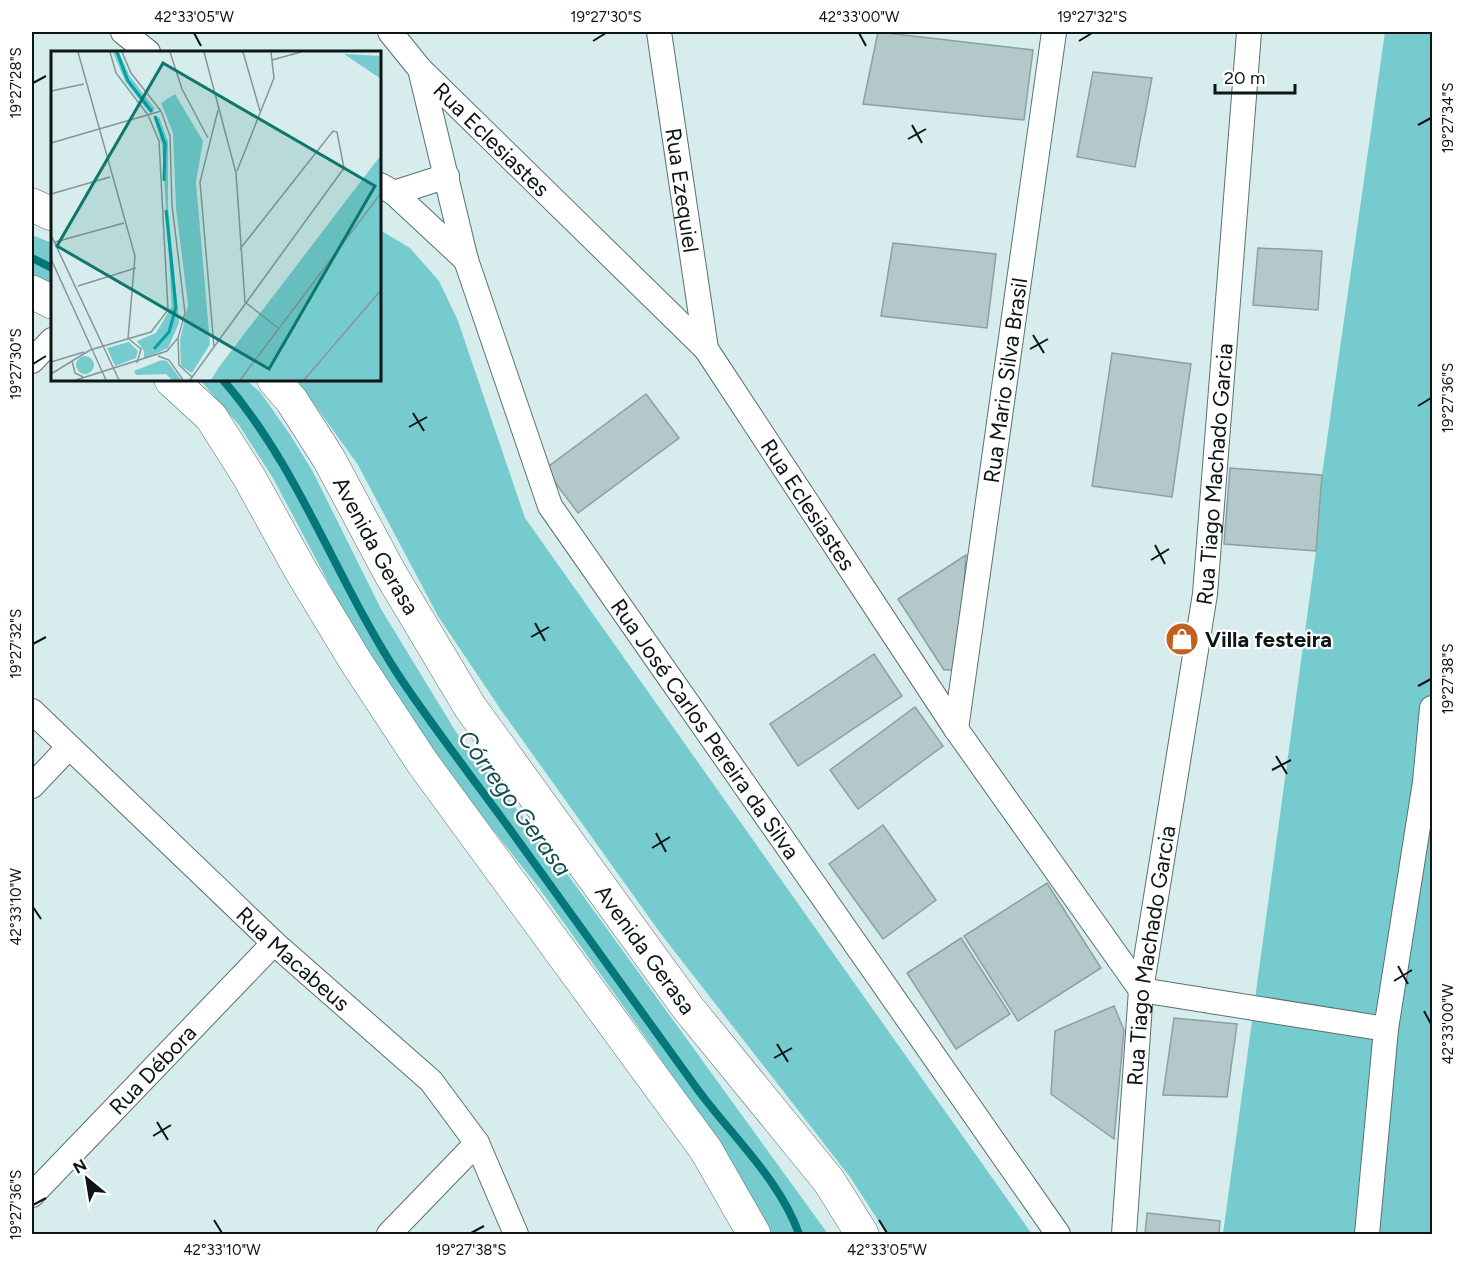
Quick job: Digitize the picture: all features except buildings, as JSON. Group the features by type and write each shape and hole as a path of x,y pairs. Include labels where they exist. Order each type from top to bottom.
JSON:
{"main road":[{"path":"32,205 51,214"},
{"path":"32,292 51,302"},
{"path":"172,381 211,417 249,477 301,571 356,662 423,762 706,1150 754,1234"},
{"name":"Avenida Gerasa","path":"275,381 292,401 329,459 390,573 470,707 585,869 688,1008 829,1181 862,1234"}],"street":[{"path":"123,32 147,51"},
{"name":"Rua Eclesiastes","path":"390,32 420,69 706,349 956,729 1141,990"},
{"name":"Rua Ezequiel","path":"659,32 706,349"},
{"name":"Rua Mario Silva Brasil","path":"956,729 1054,32"},
{"name":"Rua Tiago Machado Garcia","path":"1124,1234 1141,990 1205,594 1249,32"},
{"name":"Rua Eclesiastes","path":"420,69 447,176"},
{"path":"387,189 447,176"},
{"name":"Rua José Carlos Pereira da Silva","path":"447,176 466,260 550,506 1058,1234"},
{"path":"387,189 466,260"},
{"path":"32,361 51,341"},
{"path":"1367,1234 1386,1029 1425,782 1432,708"},
{"name":"Rua Macabeus","path":"32,711 274,944 431,1081 477,1143 516,1234"},
{"path":"32,786 68,748"},
{"name":"Rua Débora","path":"32,1195 274,944"},
{"path":"1141,990 1386,1029"},
{"path":"389,1234 477,1143"}],"shaded area":[{"path":"1385,32 1432,32 1432,1234 1223,1234 1316,551 1322,475"},
{"path":"381,231 410,248 439,281 458,321 525,518 1032,1234 887,1234 850,1177 661,934 501,710 438,616 358,465 298,381 381,381"},
{"path":"32,235 51,243 51,286 32,278"},
{"path":"201,381 247,381 260,392 313,472 381,609 456,732 560,864 828,1234 772,1234 721,1146 644,1035 539,888 441,764 351,625 273,478 239,425"}],"waterway":[{"name":"Córrego Gerasa","path":"32,258 51,268"},
{"name":"Córrego Gerasa","path":"224,381 249,413 295,485 354,599 397,673 698,1090 768,1177 791,1214 799,1234"}],"place":[{"name":"Villa festeira","path":"1182,639"}]}
